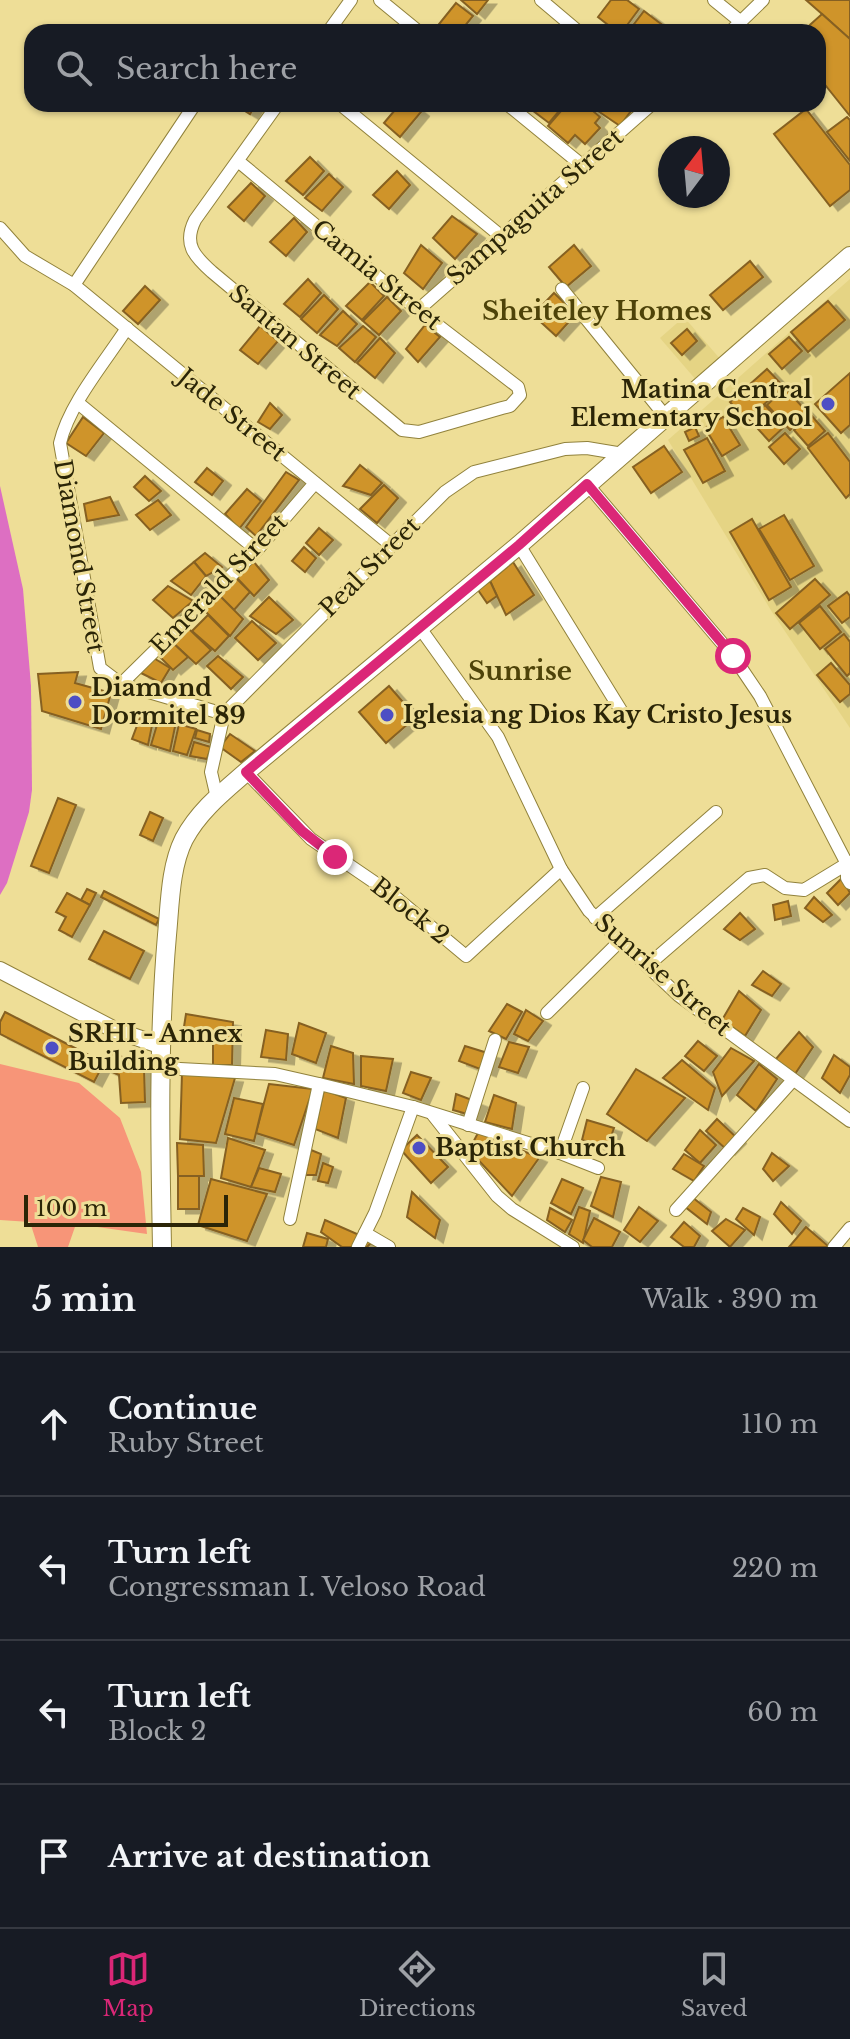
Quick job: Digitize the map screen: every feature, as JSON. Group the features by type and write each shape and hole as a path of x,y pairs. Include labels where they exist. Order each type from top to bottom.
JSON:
{"main road":[{"path":"162,1247 161,1068 166,951 177,859 193,825 246,772 519,545 850,256"}],"street":[{"path":"334,24 351,0"},
{"path":"380,0 409,24"},
{"path":"541,0 570,24"},
{"path":"714,0 741,22 763,0"},
{"path":"74,285 190,112"},
{"path":"238,161 272,112"},
{"path":"350,112 502,237"},
{"path":"517,112 583,166"},
{"name":"Sampaguita Street","path":"418,310 643,112"},
{"name":"Santan Street","path":"238,161 190,229 192,252 397,427 408,432 419,432 510,406 520,395 518,387"},
{"name":"Camia Street","path":"238,161 418,310 518,387"},
{"name":"Jade Street","path":"0,228 25,256 74,285 391,545"},
{"path":"562,289 666,417"},
{"name":"Diamond Street","path":"127,328 62,431 60,453 73,508 100,668 121,684 224,714"},
{"path":"78,403 257,550"},
{"name":"Peal Street","path":"224,714 445,492 474,472 565,449 587,448 623,454"},
{"name":"Emerald Street","path":"121,684 257,550 315,483"},
{"path":"587,484 733,656 760,696 849,863 847,878 850,883"},
{"path":"519,545 625,717"},
{"name":"Sunrise Street","path":"420,628 498,737 561,869 595,918 678,995 850,1121"},
{"path":"217,798 211,772 224,714"},
{"name":"Block 2","path":"246,772 311,839 393,895 466,956 561,869"},
{"path":"595,918 716,812"},
{"path":"647,966 749,878 765,875 785,888 804,890 849,863"},
{"path":"547,1013 619,942"},
{"path":"0,970 115,1030 162,1046"},
{"path":"468,1125 495,1040"},
{"path":"161,1068 275,1074 319,1084 413,1107 598,1168"},
{"path":"676,1210 793,1080"},
{"path":"290,1219 319,1084"},
{"path":"560,1153 583,1088"},
{"path":"358,1247 375,1213 413,1107"},
{"path":"433,1115 497,1196 512,1209 573,1247"},
{"path":"834,1247 850,1228"},
{"path":"365,1233 389,1247"}],"shaded area":[{"path":"850,279 850,728 772,612 668,440"},
{"path":"684,317 721,360 697,381 660,338"},
{"path":"0,486 23,589 31,686 32,790 29,812 7,883 0,895"},
{"path":"0,1064 79,1083 120,1118 141,1172 147,1234 76,1224 68,1247 38,1247 30,1222 0,1220"}],"building":[{"path":"461,0 488,0 477,14"},
{"path":"611,0 627,0 639,9 628,24 607,24 598,17"},
{"path":"806,0 850,0 850,39 822,14"},
{"path":"456,3 473,16 466,24 439,24"},
{"path":"644,11 661,24 634,24"},
{"path":"822,14 850,39 850,116 826,86 826,24 811,24"},
{"path":"393,112 421,112 400,137 384,123"},
{"path":"535,112 558,112 549,123"},
{"path":"560,112 594,112 600,117 595,123 600,128 585,144 575,135 568,143 548,126"},
{"path":"599,112 630,112 620,126"},
{"path":"802,112 808,112 850,165 850,190 830,206 774,134"},
{"path":"847,117 850,120 850,161 827,132"},
{"path":"310,157 324,171 303,195 286,181"},
{"path":"397,171 410,185 389,209 373,195"},
{"path":"329,174 343,187 322,211 305,198"},
{"path":"251,183 265,196 244,221 228,207"},
{"path":"452,216 477,234 455,259 433,238"},
{"path":"294,218 307,232 286,256 270,242"},
{"path":"421,245 442,263 423,289 404,273"},
{"path":"574,245 591,266 566,287 549,267"},
{"path":"750,261 763,277 723,310 710,295"},
{"path":"308,279 321,293 300,317 284,304"},
{"path":"370,282 384,296 362,320 346,306"},
{"path":"145,286 160,300 138,324 123,311"},
{"path":"554,293 576,314 556,336 533,315"},
{"path":"324,295 338,309 317,333 301,319"},
{"path":"387,297 401,311 379,335 363,321"},
{"path":"828,301 845,320 808,352 791,332"},
{"path":"343,311 357,324 337,346 320,335"},
{"path":"425,325 440,337 418,362 406,349"},
{"path":"260,326 278,341 258,364 240,350"},
{"path":"363,326 376,337 355,362 339,348"},
{"path":"687,329 697,341 682,355 671,343"},
{"path":"789,337 802,351 782,369 769,354"},
{"path":"380,338 395,353 375,378 357,363"},
{"path":"767,369 784,387 746,420 730,402"},
{"path":"850,373 850,425 841,433 815,404"},
{"path":"785,388 808,413 790,430 767,405"},
{"path":"270,403 282,415 270,429 258,422"},
{"path":"765,405 784,427 769,441 749,419"},
{"path":"811,415 825,431 808,446 794,430"},
{"path":"83,417 104,433 86,456 66,443"},
{"path":"723,417 740,445 722,456 705,428"},
{"path":"695,427 699,436 689,441 685,432"},
{"path":"785,433 800,449 784,464 769,447"},
{"path":"828,433 850,462 850,494 846,498 808,448"},
{"path":"707,438 725,471 703,483 684,450"},
{"path":"664,446 682,472 651,493 633,467"},
{"path":"360,465 382,483 371,495 343,486"},
{"path":"207,468 223,481 212,495 195,482"},
{"path":"286,472 299,480 256,536 246,527"},
{"path":"145,476 161,491 149,501 134,487"},
{"path":"384,485 398,498 377,523 360,509"},
{"path":"247,489 261,501 239,529 225,514"},
{"path":"110,497 119,515 87,521 84,504"},
{"path":"158,500 171,515 150,530 136,515"},
{"path":"784,515 814,566 790,580 759,529"},
{"path":"752,519 791,587 769,600 730,532"},
{"path":"319,528 333,540 319,555 306,543"},
{"path":"304,547 316,558 305,572 292,561"},
{"path":"205,553 222,567 206,576 194,562"},
{"path":"253,561 269,580 254,596 236,577"},
{"path":"194,562 206,576 191,595 171,581"},
{"path":"513,562 534,595 506,615 490,581"},
{"path":"234,576 250,592 234,610 217,593"},
{"path":"815,579 830,595 790,629 776,613"},
{"path":"490,581 497,596 487,603 478,590"},
{"path":"168,586 193,601 173,618 153,600"},
{"path":"847,592 850,596 850,617 842,623 828,606"},
{"path":"217,593 243,619 230,636 201,607"},
{"path":"269,597 293,620 276,634 250,616"},
{"path":"820,606 841,632 820,649 799,623"},
{"path":"208,615 229,636 215,651 192,631"},
{"path":"252,621 276,643 258,660 235,638"},
{"path":"188,628 211,650 196,664 172,642"},
{"path":"844,634 850,642 850,673 847,676 825,649"},
{"path":"172,642 188,657 173,670 158,655"},
{"path":"218,656 243,677 231,689 207,666"},
{"path":"152,657 170,668 161,683 141,673"},
{"path":"831,663 850,685 850,694 840,702 817,675"},
{"name":"Diamond Dormitel 89","path":"78,672 75,683 111,693 101,729 42,711 38,674"},
{"name":"Iglesia ng Dios Kay Cristo Jesus","path":"389,686 416,717 386,743 359,712"},
{"path":"179,706 188,709 184,724 176,722"},
{"path":"141,715 154,716 148,745 132,739"},
{"path":"159,718 176,722 170,751 151,745"},
{"path":"179,724 196,729 187,755 173,751"},
{"path":"197,730 210,734 209,742 195,738"},
{"path":"230,734 255,751 241,762 220,747"},
{"path":"194,742 211,747 207,759 190,756"},
{"path":"58,798 76,805 49,873 31,866"},
{"path":"150,812 163,818 153,841 140,835"},
{"path":"842,878 850,893 838,905 827,893"},
{"path":"87,889 96,893 90,905 81,900"},
{"path":"104,891 159,919 156,925 101,897"},
{"path":"67,893 90,905 72,937 59,930 66,917 56,912"},
{"path":"814,897 832,915 823,922 805,908"},
{"path":"788,901 791,916 775,920 773,905"},
{"path":"740,913 755,929 740,940 724,929"},
{"path":"104,931 144,951 130,979 89,959"},
{"path":"763,971 781,984 772,996 752,985"},
{"path":"739,991 761,1010 745,1036 722,1020"},
{"path":"507,1004 522,1012 506,1039 489,1031"},
{"path":"526,1010 543,1021 528,1041 514,1034"},
{"name":"SRHI - Annex Building","path":"5,1012 104,1063 94,1082 0,1034 0,1022"},
{"path":"186,1014 233,1022 232,1065 213,1065 213,1034 183,1033"},
{"path":"299,1023 326,1033 316,1063 292,1054"},
{"path":"266,1030 288,1034 286,1060 261,1057"},
{"path":"799,1032 813,1047 795,1074 775,1060"},
{"path":"698,1041 717,1056 704,1071 685,1056"},
{"path":"509,1042 529,1047 518,1073 499,1067"},
{"path":"331,1046 353,1053 354,1084 323,1078"},
{"path":"465,1046 494,1055 488,1072 459,1061"},
{"path":"731,1048 754,1061 722,1096 713,1072"},
{"path":"110,1051 144,1068 145,1102 121,1103 119,1075 102,1067"},
{"path":"834,1055 850,1067 850,1075 840,1093 822,1078"},
{"path":"361,1056 393,1059 386,1091 361,1086"},
{"path":"682,1060 715,1088 708,1110 663,1078"},
{"path":"759,1064 777,1079 756,1111 737,1095"},
{"path":"636,1069 685,1098 647,1141 607,1114"},
{"path":"411,1072 431,1078 421,1100 403,1093"},
{"path":"182,1073 235,1078 216,1143 180,1139"},
{"path":"269,1084 313,1089 294,1145 256,1133"},
{"path":"324,1090 346,1098 338,1138 315,1129"},
{"path":"456,1094 480,1103 474,1116 453,1110"},
{"path":"494,1095 516,1103 512,1129 485,1122"},
{"path":"234,1098 263,1104 254,1141 225,1134"},
{"path":"717,1119 738,1139 727,1150 706,1131"},
{"path":"587,1120 614,1128 607,1148 582,1140"},
{"path":"700,1130 716,1145 700,1163 685,1150"},
{"path":"479,1131 539,1158 512,1196 469,1150"},
{"path":"417,1135 448,1167 431,1183 401,1150"},
{"path":"228,1138 265,1150 251,1187 221,1178"},
{"path":"177,1143 203,1145 204,1176 178,1176"},
{"path":"311,1150 321,1154 316,1175 305,1175"},
{"path":"772,1153 789,1166 773,1181 763,1169"},
{"path":"684,1154 704,1166 694,1181 673,1169"},
{"path":"323,1163 333,1167 328,1183 318,1181"},
{"path":"259,1168 281,1174 275,1192 251,1187"},
{"path":"178,1176 199,1176 199,1209 178,1209"},
{"path":"601,1177 621,1182 613,1217 591,1206"},
{"path":"211,1179 267,1194 247,1241 198,1225"},
{"path":"562,1179 583,1188 571,1214 551,1203"},
{"path":"412,1192 440,1220 435,1238 407,1217"},
{"path":"692,1197 711,1212 707,1224 684,1206"},
{"path":"781,1202 801,1221 792,1234 774,1214"},
{"path":"579,1207 590,1211 583,1243 569,1234"},
{"path":"639,1207 658,1221 640,1242 624,1230"},
{"path":"550,1208 572,1220 565,1232 547,1220"},
{"path":"743,1208 760,1217 754,1235 736,1219"},
{"path":"594,1218 620,1232 612,1247 592,1247 583,1240"},
{"path":"726,1219 745,1230 730,1247 712,1231"},
{"path":"325,1220 373,1241 367,1247 342,1247 321,1232"},
{"path":"684,1222 700,1236 694,1247 684,1247 671,1237"},
{"path":"806,1227 828,1246 789,1247"},
{"path":"307,1233 328,1239 326,1247 303,1247"}],"place":[{"name":"Matina Central Elementary School","path":"828,404"},
{"name":"Diamond Dormitel 89","path":"75,702"},
{"name":"Iglesia ng Dios Kay Cristo Jesus","path":"387,715"},
{"name":"SRHI - Annex Building","path":"52,1048"},
{"name":"Baptist Church","path":"419,1148"}],"district":[{"name":"Sheiteley Homes","path":"597,311"},
{"name":"Sunrise","path":"520,671"}],"route":[{"path":"335,857 286,816 246,772 519,545 587,484 733,656"}]}
